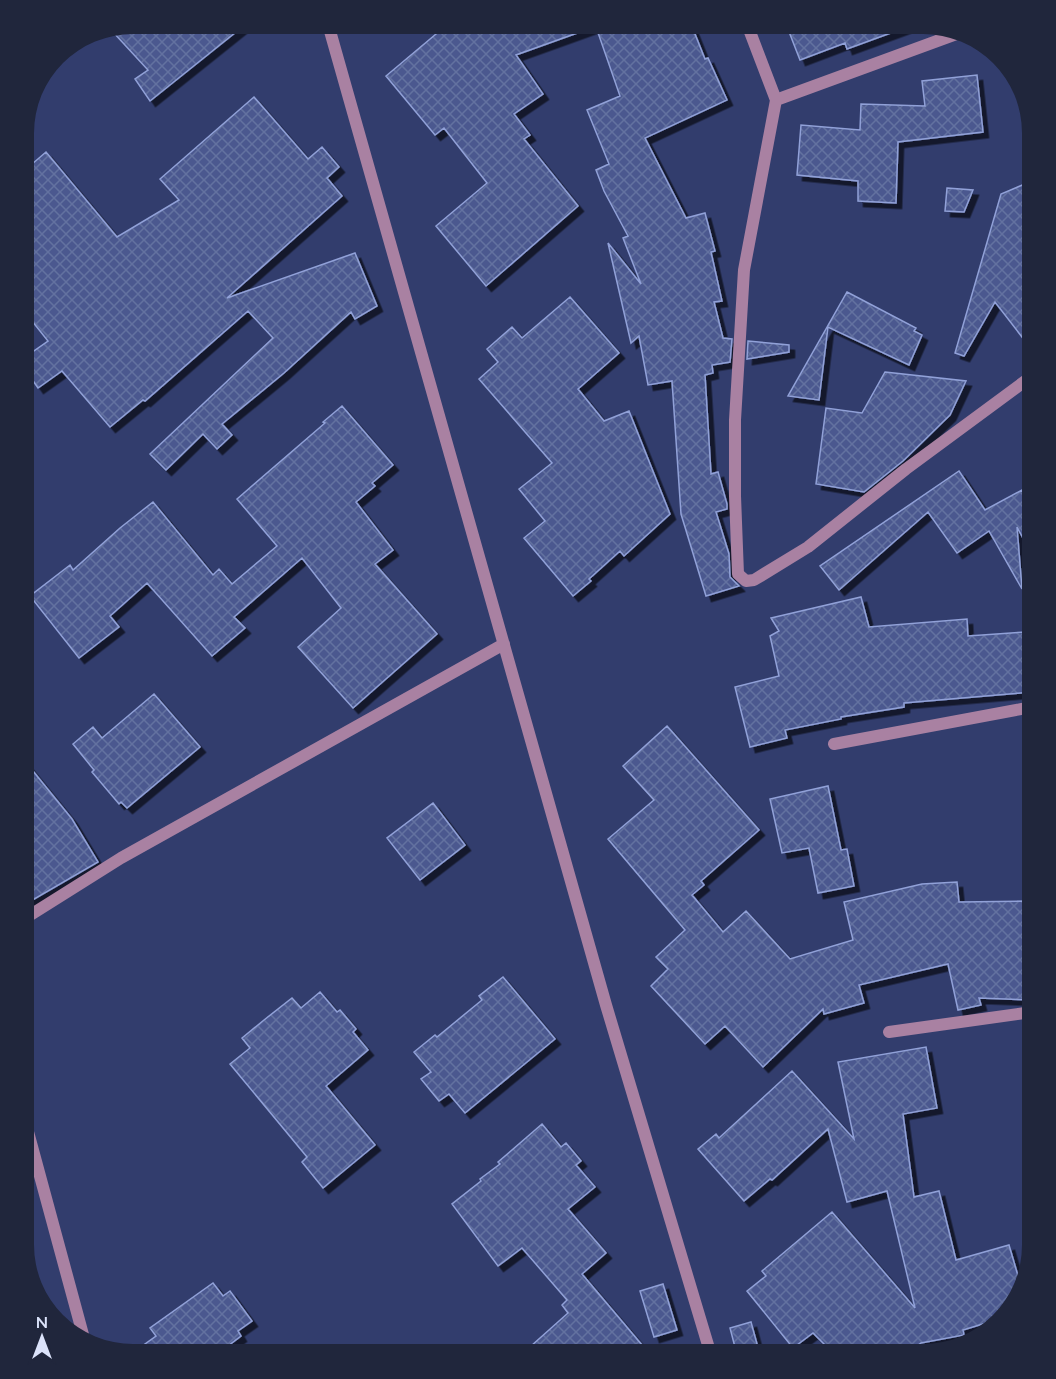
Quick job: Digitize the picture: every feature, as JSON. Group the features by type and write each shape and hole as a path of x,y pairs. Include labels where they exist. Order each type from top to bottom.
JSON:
{"street":[{"path":"331,34 609,1017 708,1344"},
{"path":"751,35 776,100 744,270 735,420 735,496 738,574 741,579 754,580 808,547 906,469 1022,383"},
{"path":"776,100 946,38"},
{"path":"34,913 121,858 504,644"},
{"path":"834,744 1022,709"},
{"path":"889,1032 1022,1013"},
{"path":"34,1155 81,1329"}],"building":[{"path":"233,34 150,101 135,79 148,70 117,36"},
{"path":"436,34 573,35 516,55 543,94 514,114 530,135 524,139 578,206 486,286 436,226 487,183 444,128 435,135 386,76"},
{"path":"599,35 695,35 705,59 708,58 727,100 645,138 686,218 705,213 715,251 711,252 722,301 714,302 723,338 732,339 730,362 712,365 713,373 705,375 711,474 718,472 727,504 727,509 716,512 729,554 730,577 739,586 706,596 681,514 672,381 648,385 639,336 631,343 608,243 641,284 623,238 628,236 604,191 596,170 609,164 587,110 620,96"},
{"path":"790,35 885,35 847,49 845,43 800,60"},
{"path":"977,75 983,132 898,142 896,203 858,201 858,181 797,175 801,125 860,130 861,104 925,106 922,81"},
{"path":"254,97 308,159 322,147 339,167 327,178 342,196 227,298 355,253 377,306 355,319 351,312 284,373 222,424 232,435 217,449 203,434 166,470 150,454 273,338 248,311 145,401 143,400 110,427 62,371 38,388 35,383 35,350 48,341 35,325 35,162 46,152 117,237 179,200 160,179"},
{"path":"1022,185 1022,337 995,302 964,356 955,353 1001,194"},
{"path":"947,188 973,190 964,212 945,211"},
{"path":"847,292 916,328 914,331 922,335 909,365 828,327 819,400 788,396"},
{"path":"570,297 619,353 578,389 604,421 629,411 670,514 624,556 620,551 573,596 524,538 545,521 519,489 552,463 479,379 498,362 487,349 512,327 522,338"},
{"path":"748,341 789,345 789,352 747,359"},
{"path":"885,372 966,381 950,415 903,461 864,492 816,484 826,408 862,413"},
{"path":"342,406 393,465 372,483 375,486 356,502 393,550 375,564 437,634 353,708 298,647 341,608 302,558 234,617 245,628 212,656 147,583 110,616 119,627 79,658 35,602 35,592 70,565 73,570 153,502 213,575 219,569 232,584 277,546 237,499 325,423 323,422"},
{"path":"959,471 985,510 1022,490 1022,536 1017,527 1022,589 989,531 957,553 928,512 839,590 820,566"},
{"path":"861,597 869,627 967,619 968,636 1022,632 1022,693 904,703 904,707 841,717 841,719 785,730 787,738 750,747 735,687 779,676 770,636 779,631 771,618"},
{"path":"154,694 200,747 127,808 121,802 119,804 92,772 94,770 73,744 93,727 102,738"},
{"path":"667,726 759,830 701,881 704,885 692,895 723,932 746,911 790,959 853,940 844,902 922,884 957,882 959,902 1022,901 1022,1000 979,998 981,1005 958,1010 948,964 859,985 864,1003 824,1014 823,1009 763,1067 725,1026 705,1044 651,986 668,969 656,957 685,930 608,839 654,800 623,766"},
{"path":"34,773 72,819 98,862 34,899"},
{"path":"828,786 841,850 847,849 854,886 818,893 809,848 782,853 770,799"},
{"path":"433,803 465,845 420,880 387,838"},
{"path":"503,977 555,1039 465,1113 449,1094 439,1101 421,1079 431,1072 414,1052 435,1035 437,1037 482,1000 479,996"},
{"path":"320,992 356,1029 353,1032 368,1050 326,1086 375,1145 323,1188 302,1162 307,1157 230,1064 250,1048 242,1038 264,1020 292,998 301,1008"},
{"path":"926,1047 937,1108 903,1114 914,1197 939,1191 956,1260 1009,1245 1017,1274 1005,1301 997,1311 983,1324 963,1330 964,1335 920,1344 824,1344 813,1333 798,1344 790,1344 747,1291 766,1276 762,1271 832,1212 915,1308 887,1191 847,1202 828,1129 772,1180 770,1179 744,1201 698,1149 716,1134 719,1138 792,1071 854,1139 838,1062"},
{"path":"542,1124 561,1147 566,1143 581,1161 576,1165 595,1187 568,1209 606,1253 582,1274 641,1344 533,1344 568,1313 562,1305 567,1300 522,1248 498,1266 452,1204 500,1164 498,1162"},
{"path":"213,1283 223,1296 230,1291 252,1321 238,1331 241,1336 230,1344 145,1344 156,1336 150,1328"},
{"path":"663,1284 677,1330 654,1337 640,1291"},
{"path":"751,1322 757,1344 734,1344 730,1328"}]}
